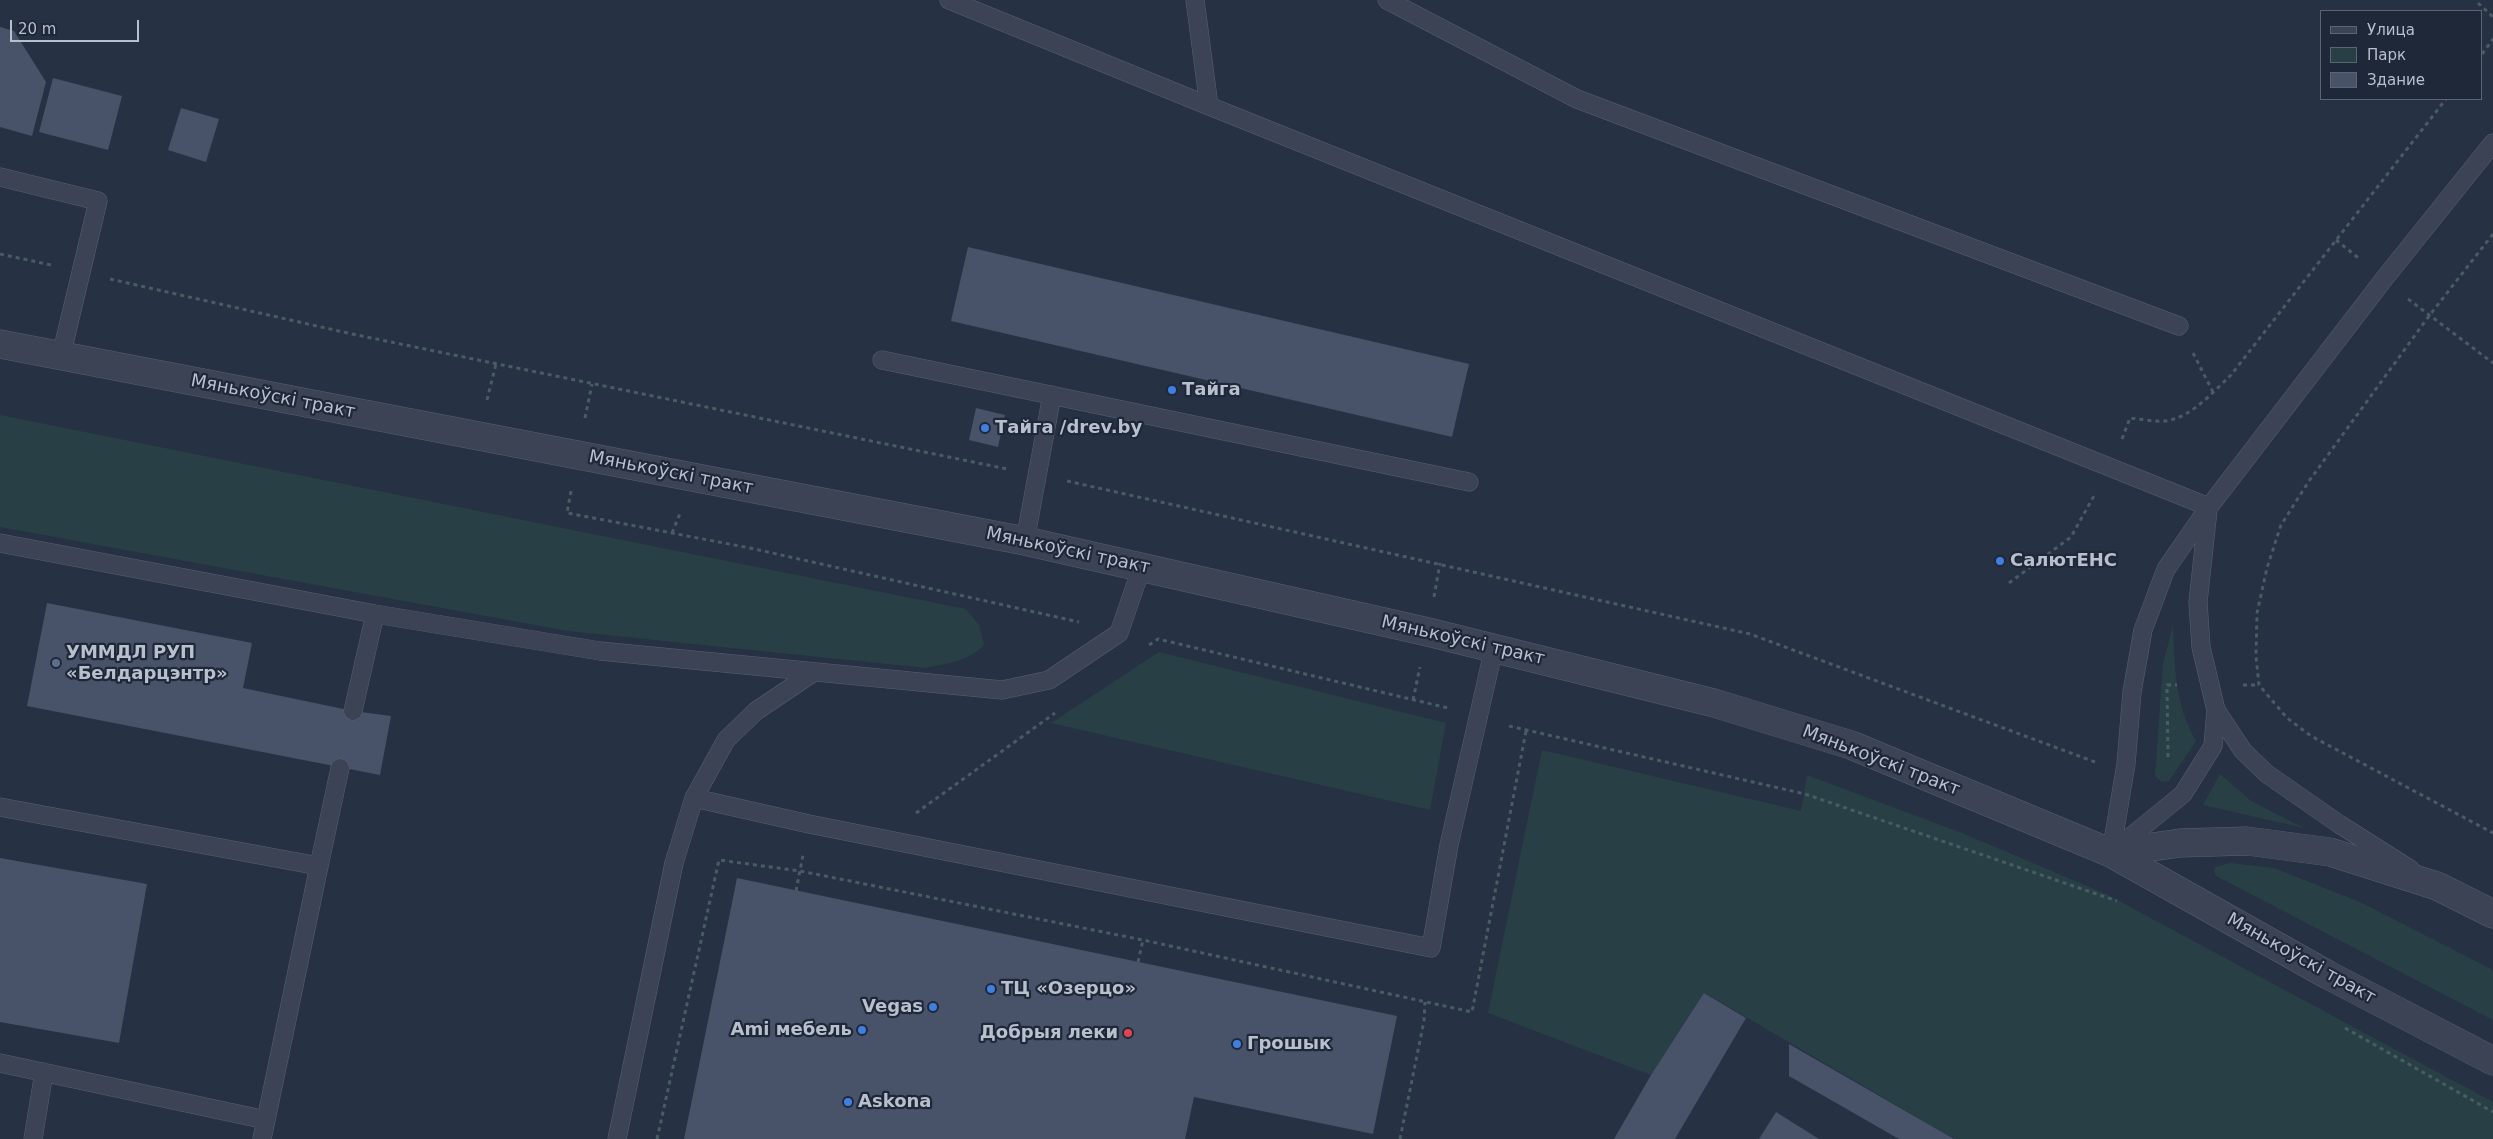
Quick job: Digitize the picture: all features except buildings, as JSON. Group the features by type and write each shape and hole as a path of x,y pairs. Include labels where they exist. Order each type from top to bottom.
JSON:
{"street":[{"name":"Мянькоўскі тракт","path":"0,344 1025,541 1142,566 1494,648 1714,703 1851,745 2111,853 2328,975 2493,1061"},
{"path":"2111,853 2180,843 2248,841 2330,852 2437,886 2493,914"}],"lane":[{"path":"949,0 2208,507"},
{"path":"1195,0 1209,106"},
{"path":"1387,0 1577,99 2178,326"},
{"path":"2111,853 2126,764 2132,692 2142,630 2166,569 2208,507 2384,279 2493,143"},
{"path":"0,177 98,201 60,356"},
{"path":"882,360 1469,482"},
{"path":"1025,541 1052,395"},
{"path":"2208,507 2198,602 2201,647 2216,710 2243,751 2267,774 2338,824 2437,886"},
{"path":"0,543 375,614 600,651 1002,690 1049,680 1120,631 1142,566"},
{"path":"353,711 375,614"},
{"path":"694,798 809,824 1431,948 1449,845 1494,648"},
{"path":"617,1139 674,863 694,798 726,740 756,710 814,672"},
{"path":"2111,853 2183,794 2203,766 2213,746 2216,710"},
{"path":"262,1139 340,768"},
{"path":"0,807 319,866"},
{"path":"0,1063 266,1120"},
{"path":"33,1139 44,1072"}],"path":[{"path":"2478,3 2493,17"},
{"path":"2483,53 2493,39"},
{"path":"2130,418 2165,421 2184,415 2231,375 2445,100"},
{"path":"2493,234 2429,316 2309,481 2281,525 2267,568 2257,613 2256,657 2259,685 2287,718 2310,736 2493,833"},
{"path":"2336,240 2429,316 2493,363"},
{"path":"2178,326 2213,392"},
{"path":"2008,583 2071,537"},
{"path":"750,548 1158,639 1478,716 1526,731 1805,794 2125,904"},
{"path":"1142,650 1158,639"},
{"path":"2093,762 2168,765 2167,685 2259,685"},
{"path":"912,815 1063,707"},
{"path":"657,1139 720,860 800,872 1143,940 1472,1012 1526,731"},
{"path":"796,891 809,824"},
{"path":"1138,962 1143,940"},
{"path":"1400,1139 1424,1021 1425,1002"},
{"path":"2339,1025 2493,1112"}],"green space":[{"path":"0,415 966,609 979,625 984,645 978,651 964,658 926,668 568,631 0,527"},
{"path":"2173,625 2177,684 2183,712 2196,741 2169,781 2162,782 2155,776 2163,664"},
{"path":"1159,652 1446,723 1430,810 1051,723"},
{"path":"1542,750 1801,811 1807,775 1962,833 2106,894 2493,1102 2493,1139 1954,1139 1705,993 1651,1075 1488,1013"},
{"path":"2220,774 2251,801 2304,828 2203,805"},
{"path":"2230,863 2274,868 2362,903 2493,970 2493,1020 2216,876 2215,867"}],"place":[{"name":"Тайга","path":"1172,390"},
{"name":"Тайга /drev.by","path":"985,428"},
{"name":"СалютЕНС","path":"2000,561"},
{"name":"УММДЛ РУП «Белдарцэнтр»","path":"56,663"},
{"name":"ТЦ «Озерцо»","path":"991,989"},
{"name":"Vegas","path":"933,1007"},
{"name":"Ami мебель","path":"862,1030"},
{"name":"Добрыя леки","path":"1128,1033"},
{"name":"Грошык","path":"1237,1044"},
{"name":"Askona","path":"848,1102"}]}
